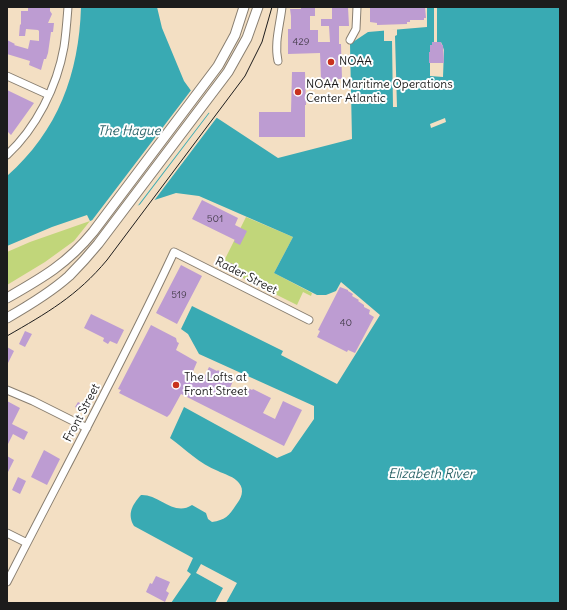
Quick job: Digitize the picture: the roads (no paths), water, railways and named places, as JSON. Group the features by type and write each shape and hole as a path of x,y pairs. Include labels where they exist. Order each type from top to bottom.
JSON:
{"main road":[{"path":"7,298 52,272 72,256 93,232 214,72 232,42 244,7"},
{"path":"7,318 62,282 91,252 223,79 247,38 258,7"}],"street":[{"path":"7,155 31,127 49,95 58,72 64,46 68,7"},
{"path":"278,61 277,34 282,7"},
{"path":"350,40 356,29 357,7"},
{"path":"7,76 49,95"},
{"name":"Rader Street","path":"174,252 309,320"},
{"name":"Front Street","path":"7,582 144,318 174,252"},
{"path":"7,390 33,401 86,428"},
{"path":"7,533 27,543"}],"water":[{"name":"Elizabeth River","path":"81,7 157,7 162,28 184,81 205,110 278,158 352,139 350,44 368,32 427,27 427,7 560,7 560,603 171,603 191,574 187,571 193,558 134,526 131,514 135,502 141,495 154,498 173,507 185,508 192,505 206,513 208,519 212,522 223,519 229,515 242,494 241,486 235,479 211,468 170,438 184,407 277,458 291,452 314,419 314,406 199,354 188,334 181,329 192,306 283,351 281,355 337,384 380,315 341,282 336,291 326,295 317,295 274,273 293,237 199,196 176,193 90,221 87,215 52,227 7,246 7,176 25,159 40,140 62,100 76,55"}],"tram line":[{"path":"7,336 73,294 96,273 107,260 245,76 262,42 272,7"}],"place":[{"name":"NOAA","path":"331,62"},
{"name":"NOAA Maritime Operations Center Atlantic","path":"298,92"},
{"name":"The Lofts at Front Street","path":"176,385"}],"water label":[{"name":"The Hague","path":"129,131"}]}
